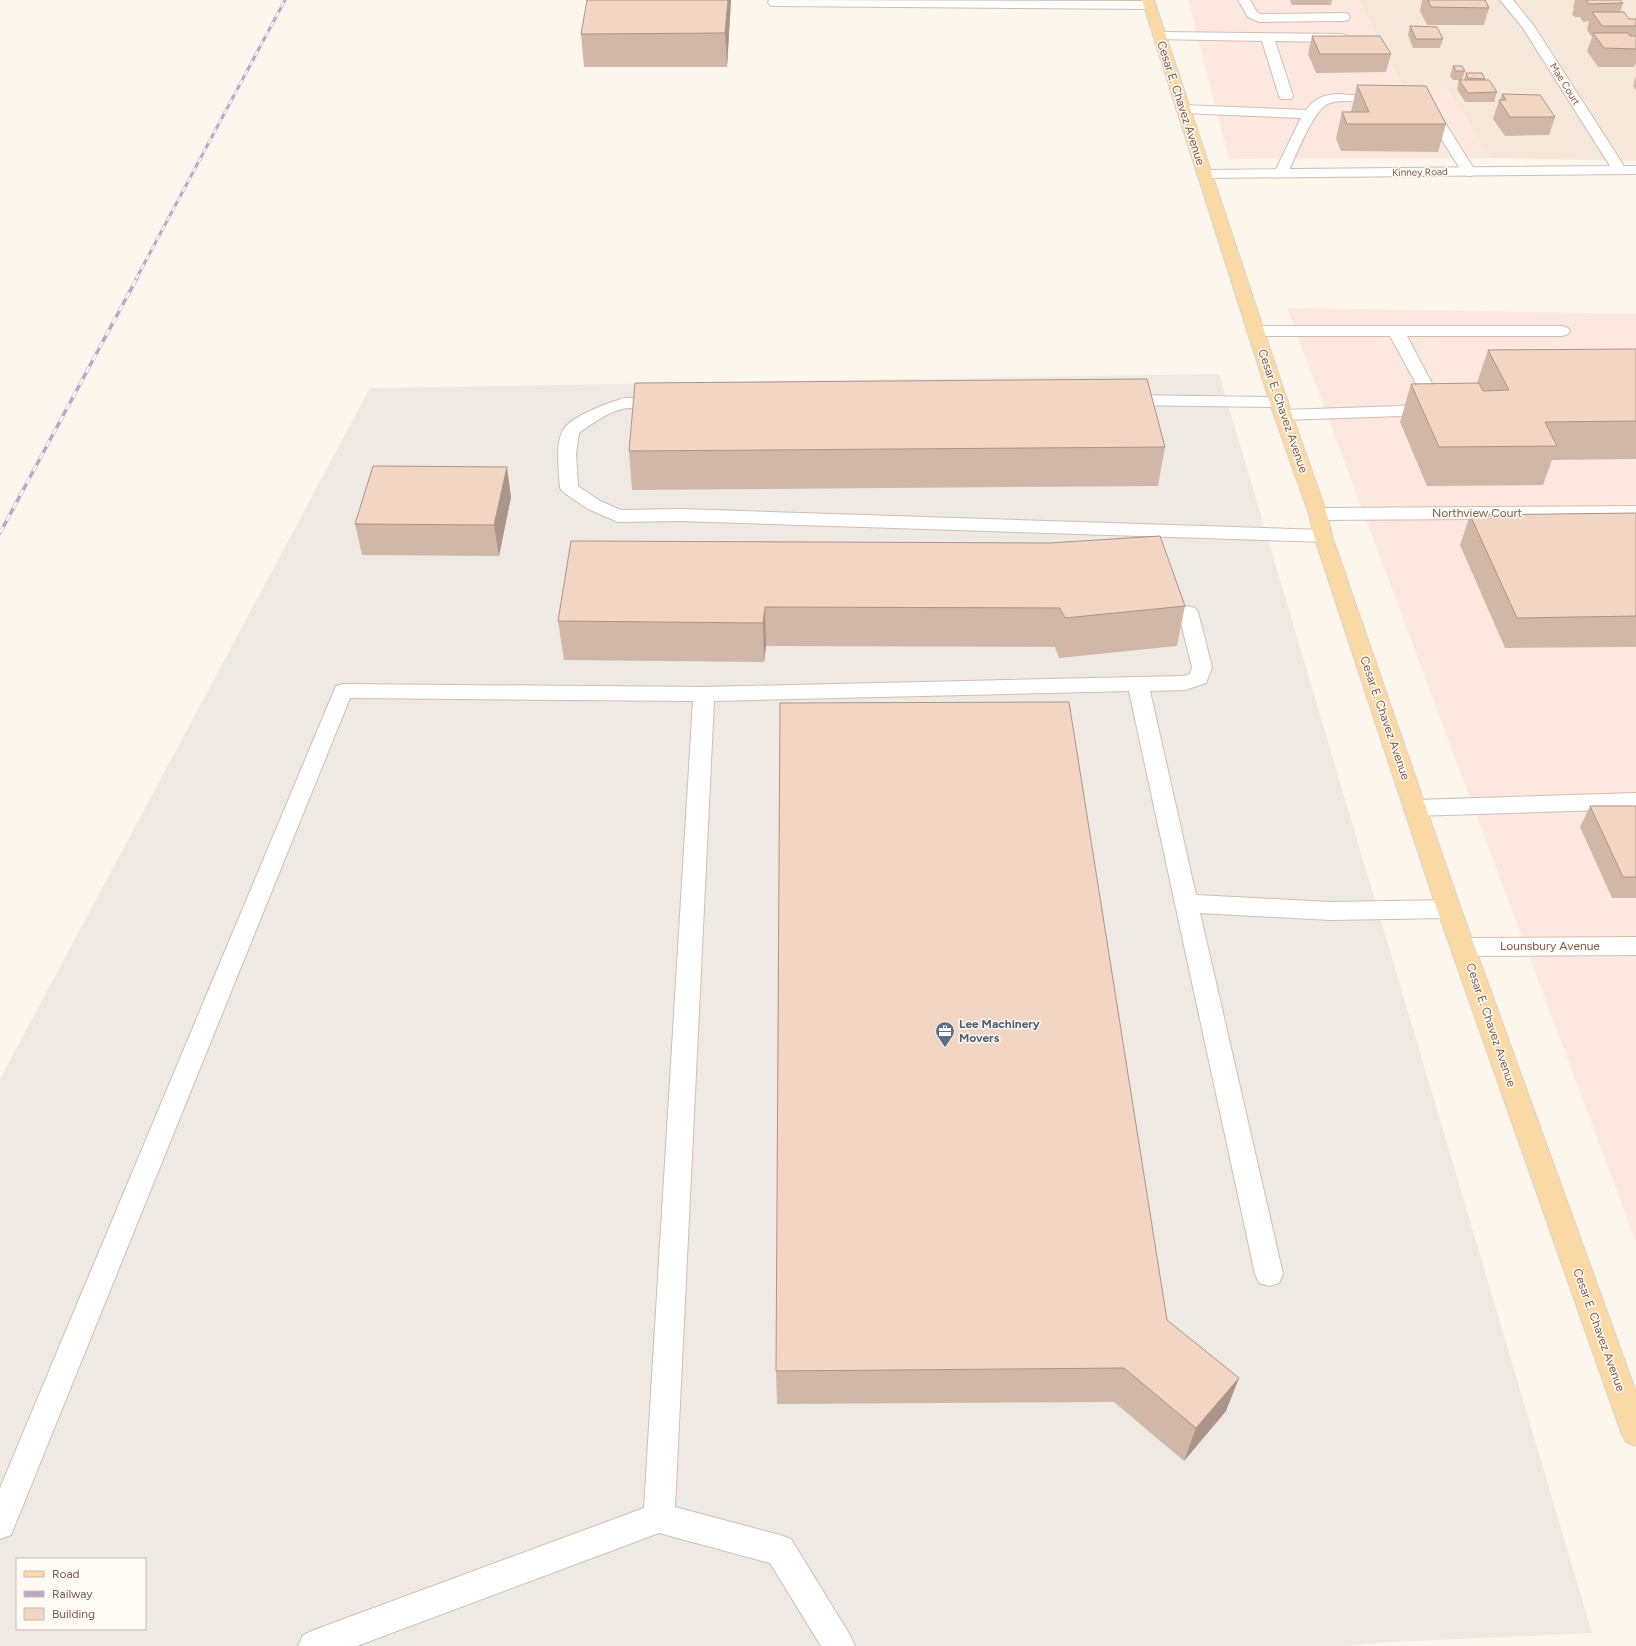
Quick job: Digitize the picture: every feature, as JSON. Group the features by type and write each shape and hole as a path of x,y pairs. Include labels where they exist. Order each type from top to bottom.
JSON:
{"main road":[{"name":"Cesar E. Chavez Avenue","path":"1149,3 1281,409 1318,514 1323,536 1449,909 1636,1432"}],"street":[{"path":"1244,0 1252,14 1259,18 1344,17"},
{"name":"Mae Court","path":"1506,0 1528,26 1620,170"},
{"path":"774,2 1149,3"},
{"path":"1159,36 1358,38"},
{"path":"1268,37 1286,96"},
{"path":"1281,173 1310,114 1317,104 1324,100 1337,98 1405,102 1422,107 1433,115 1469,172"},
{"path":"1183,109 1310,114"},
{"name":"Kinney Road","path":"1204,174 1636,170"},
{"path":"1256,331 1562,331"},
{"path":"1108,400 1281,409 1401,411 1420,408 1428,399 1427,389 1396,331"},
{"path":"680,402 625,403 592,415 572,431 567,454 569,488 594,505 618,516 689,515 1323,536"},
{"name":"Northview Court","path":"1318,514 1636,512"},
{"path":"0,1524 343,691 704,694 1185,683 1199,678 1202,667 1188,612"},
{"path":"1138,684 1269,1274"},
{"path":"659,1518 704,694"},
{"path":"1415,808 1636,801"},
{"path":"1186,903 1330,911 1449,909"},
{"name":"Lounsbury Avenue","path":"1463,947 1636,946"},
{"path":"314,1646 659,1518 780,1550 840,1646"}],"shaded area":[{"path":"1188,0 1358,0 1404,88 1448,89 1490,158 1229,159"},
{"path":"1358,0 1636,0 1636,161 1490,158 1448,89 1404,88"},
{"path":"1287,308 1636,314 1636,1242"},
{"path":"1219,374 1592,1633 1389,1642 1343,1646 0,1646 0,1079 370,388"}],"building":[{"path":"587,0 728,0 725,33 581,34"},
{"path":"1428,0 1485,0 1489,8 1431,7"},
{"path":"1586,0 1620,0 1623,3 1589,4"},
{"path":"1592,12 1624,12 1629,19 1636,19 1636,26 1602,26"},
{"path":"1410,26 1437,27 1443,39 1416,39"},
{"path":"1593,33 1628,33 1630,36 1636,36 1636,49 1604,48"},
{"path":"1312,36 1380,36 1391,54 1320,54"},
{"path":"1453,66 1462,66 1465,71 1456,71"},
{"path":"1466,73 1482,73 1485,79 1468,78"},
{"path":"1459,80 1489,80 1497,92 1468,93"},
{"path":"1357,85 1426,86 1446,124 1347,124 1342,112 1369,112"},
{"path":"1502,94 1540,95 1555,117 1510,117 1499,100 1506,100"},
{"path":"1636,349 1636,421 1545,422 1557,446 1439,447 1411,384 1479,383 1483,391 1509,390 1488,350"},
{"path":"1147,379 1165,447 629,451 635,383"},
{"path":"373,466 507,467 494,525 355,524"},
{"path":"1636,513 1636,616 1517,618 1470,515"},
{"path":"1160,536 1185,606 1065,618 1060,608 765,607 763,623 558,621 571,541 1049,543"},
{"name":"Lee Machinery Movers","path":"1069,702 1167,1320 1239,1378 1196,1428 1124,1368 776,1371 780,703"},
{"path":"1590,806 1636,806 1636,877 1623,877"}],"railway":[{"path":"136,279 285,0"},
{"path":"0,533 137,278"}],"place":[{"name":"Lee Machinery Movers","path":"945,1048"}]}
